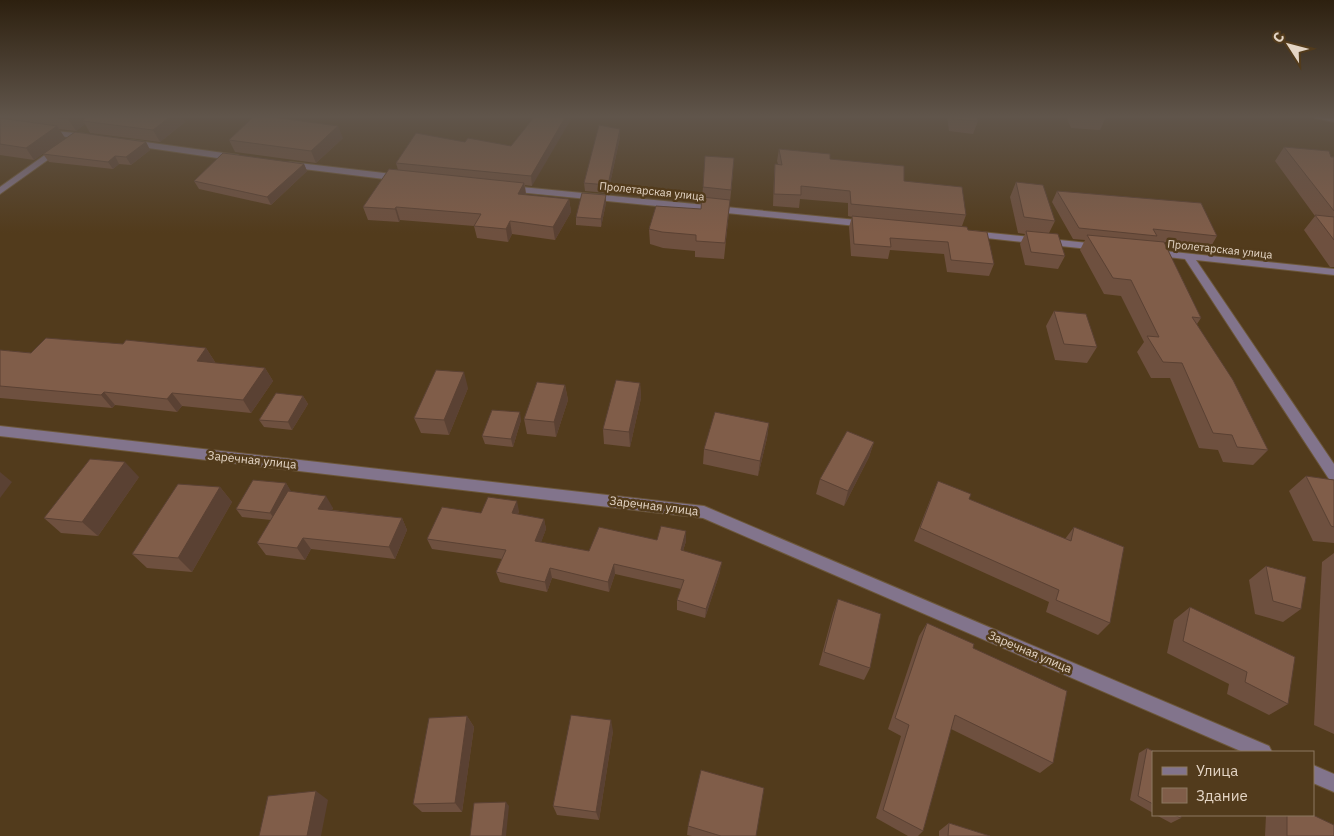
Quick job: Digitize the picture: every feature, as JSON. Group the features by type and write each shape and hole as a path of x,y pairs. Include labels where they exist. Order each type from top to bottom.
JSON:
{"street":[{"path":"0,191 51,155"},
{"path":"220,155 244,158"},
{"path":"284,164 411,179"},
{"name":"Пролетарская улица","path":"499,188 881,225"},
{"path":"960,233 1109,248"},
{"name":"Пролетарская улица","path":"1149,252 1334,272"},
{"path":"1188,256 1334,475"},
{"name":"Заречная улица","path":"0,431 704,512 1261,751"},
{"path":"1314,774 1334,783"}],"building":[{"path":"51,155 129,155 126,157 115,156 108,162"},
{"path":"221,155 238,155 304,164 267,197 194,181"},
{"path":"401,155 543,155 531,176 396,163"},
{"path":"591,155 614,155 608,185 584,183"},
{"path":"780,155 830,155 830,159 904,166 904,181 962,187 966,215 851,204 850,191 801,186 801,195 774,194 775,164 782,165"},
{"path":"1290,155 1330,155 1334,157 1334,211"},
{"path":"705,156 734,158 731,190 703,187"},
{"path":"389,169 524,183 518,194 569,199 553,227 510,221 506,229 474,226 481,214 396,207 395,209 363,207"},
{"path":"1016,182 1043,185 1055,221 1024,217"},
{"path":"1057,191 1201,203 1217,236 1153,229 1157,236 1079,228"},
{"path":"582,193 606,195 601,219 576,217"},
{"path":"702,197 730,200 725,243 696,241 696,235 649,229 656,206 701,209"},
{"path":"1315,215 1334,217 1334,240"},
{"path":"852,216 967,227 968,230 987,232 994,264 951,260 948,242 890,238 891,247 854,244"},
{"path":"1026,231 1058,234 1065,256 1031,252"},
{"path":"1087,235 1164,242 1201,318 1192,317 1233,380 1268,450 1237,447 1232,435 1213,433 1182,363 1163,362 1147,336 1159,337 1131,280 1113,278"},
{"path":"1054,311 1086,314 1097,347 1064,344"},
{"path":"46,338 123,344 126,340 206,348 197,361 265,368 243,400 172,393 167,399 104,392 101,395 0,386 0,350 31,353"},
{"path":"436,370 464,372 444,420 414,418"},
{"path":"616,380 640,383 629,432 603,429"},
{"path":"537,382 565,385 554,422 524,419"},
{"path":"276,393 303,396 288,422 259,420"},
{"path":"492,410 520,412 511,439 482,436"},
{"path":"715,412 769,423 760,461 704,449"},
{"path":"847,431 874,442 848,491 820,479"},
{"path":"90,459 125,462 82,522 44,518"},
{"path":"1306,476 1334,480 1334,527 1331,526"},
{"path":"253,480 286,483 270,513 236,509"},
{"path":"938,481 971,494 969,499 1071,541 1074,527 1124,547 1110,623 1056,600 1059,590 920,528"},
{"path":"178,484 220,487 178,558 132,554"},
{"path":"288,491 326,496 318,509 402,518 389,547 303,538 297,548 257,543"},
{"path":"488,497 517,501 512,513 544,519 535,541 589,551 599,527 657,540 661,526 686,531 681,550 722,562 706,609 677,600 684,580 614,564 608,582 550,568 545,582 496,572 506,550 427,539 442,507 481,513"},
{"path":"1266,566 1306,577 1301,609 1273,601"},
{"path":"838,599 881,614 870,668 824,652"},
{"path":"1190,607 1295,657 1288,704 1245,682 1247,672 1183,641"},
{"path":"927,623 974,644 973,648 1067,691 1053,763 955,715 923,831 883,810 909,725 895,718"},
{"path":"571,715 611,720 596,812 553,806"},
{"path":"467,716 455,803 413,804 429,718"},
{"path":"1147,748 1153,751 1152,803 1138,796"},
{"path":"701,770 764,788 756,836 721,836 688,826"},
{"path":"316,791 307,836 259,836 268,796"},
{"path":"506,802 502,836 470,836 474,803"},
{"path":"1314,815 1334,825 1334,836 1287,836 1287,816"},
{"path":"949,823 990,836 948,836"}]}
